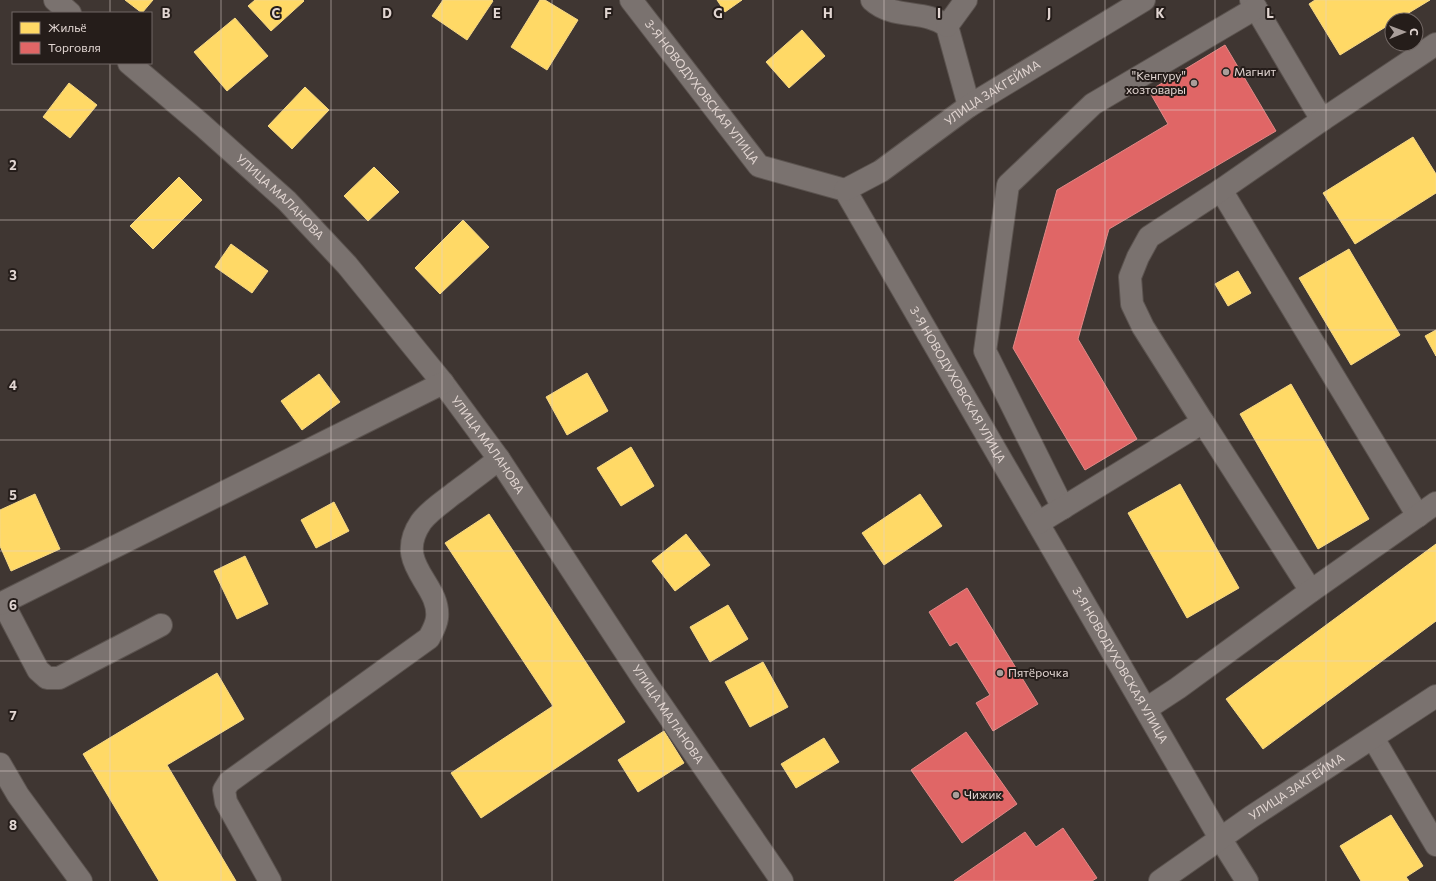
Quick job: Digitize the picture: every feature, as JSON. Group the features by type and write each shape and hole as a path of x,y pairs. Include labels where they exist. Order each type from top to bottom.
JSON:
{"street":[{"path":"55,0 69,12"},
{"name":"3-Я НОВОДУХОВСКАЯ УЛИЦА","path":"631,0 759,166 845,190 1220,838"},
{"path":"872,0 876,4 890,11 929,18 940,21 947,26 970,106"},
{"path":"947,26 966,0"},
{"name":"УЛИЦА ЗАКГЕЙМА","path":"845,190 881,171 970,106 1144,0"},
{"path":"1063,508 985,351 1008,185 1093,104 1253,4 1322,120"},
{"path":"1311,591 1143,327 1132,304 1130,277 1138,257 1150,237 1436,44"},
{"name":"УЛИЦА МАЛАНОВА","path":"130,64 202,125 287,201 347,265 443,383 499,459 642,677 782,881"},
{"path":"1221,190 1418,516"},
{"path":"161,625 59,678 47,678 38,670 1,604 443,383"},
{"path":"1038,523 1203,422"},
{"path":"270,881 226,802 224,790 229,782 429,638 437,618 437,608 414,562 412,551 413,538 422,522 439,505 499,459"},
{"path":"1146,709 1178,688 1311,591 1436,504"},
{"name":"УЛИЦА ЗАКГЕЙМА","path":"1160,881 1220,838 1436,696"},
{"path":"1373,738 1436,845"},
{"path":"0,764 18,795 81,881"},
{"path":"1220,838 1247,881"}],"building: Жильё":[{"path":"125,0 153,0 143,12 141,12"},
{"path":"255,0 304,1 271,31 248,6"},
{"path":"443,0 493,1 467,40 432,16"},
{"path":"540,0 545,0 578,20 547,70 511,47"},
{"path":"717,0 742,0 725,12"},
{"path":"1315,0 1430,0 1410,12 1384,12 1384,28 1340,55 1309,4"},
{"path":"235,18 268,56 227,91 194,52"},
{"path":"802,30 825,56 789,88 766,62"},
{"path":"69,83 97,105 70,138 43,117"},
{"path":"305,87 329,110 292,149 268,126"},
{"path":"1413,137 1436,174 1436,193 1355,244 1323,193"},
{"path":"374,167 399,192 368,221 344,196"},
{"path":"179,177 202,200 153,249 130,226"},
{"path":"463,220 489,247 440,294 415,268"},
{"path":"231,244 268,271 252,293 215,267"},
{"path":"1349,249 1400,335 1351,365 1299,278"},
{"path":"1238,271 1251,293 1228,306 1215,284"},
{"path":"1436,330 1436,356 1425,336"},
{"path":"587,373 608,411 567,435 546,397"},
{"path":"319,374 340,402 302,430 281,401"},
{"path":"1291,384 1369,519 1318,549 1240,414"},
{"path":"631,447 654,486 621,506 597,468"},
{"path":"1180,484 1239,588 1187,618 1128,513"},
{"path":"35,494 60,549 11,571 0,546 0,510"},
{"path":"920,494 942,526 884,565 862,533"},
{"path":"334,502 349,531 316,548 301,520"},
{"path":"489,514 625,722 481,818 451,773 553,706 445,543"},
{"path":"686,534 710,565 675,591 652,561"},
{"path":"1436,544 1436,621 1263,749 1226,699"},
{"path":"245,556 268,604 237,619 214,571"},
{"path":"728,605 748,639 710,662 690,627"},
{"path":"763,662 788,707 750,727 725,682"},
{"path":"217,673 244,719 167,765 236,881 159,881 83,754"},
{"path":"664,731 684,763 638,792 618,760"},
{"path":"824,738 839,762 796,788 781,764"},
{"path":"1391,815 1423,866 1406,877 1409,881 1361,881 1340,846"}],"building: Торговля":[{"path":"1225,45 1276,131 1109,229 1078,339 1137,439 1085,470 1013,348 1057,190 1168,124 1149,91"},
{"path":"967,588 1038,704 993,731 976,703 990,695 957,642 950,646 929,612"},
{"path":"966,732 1017,804 962,843 911,770"},
{"path":"1063,828 1097,878 1092,881 954,881 1025,832 1036,847"}],"place":[{"name":"Магнит","path":"1226,72"},
{"name":"\"Кенгуру\" хозтовары","path":"1194,83"},
{"name":"Пятёрочка","path":"1000,673"},
{"name":"Чижик","path":"956,795"}]}
